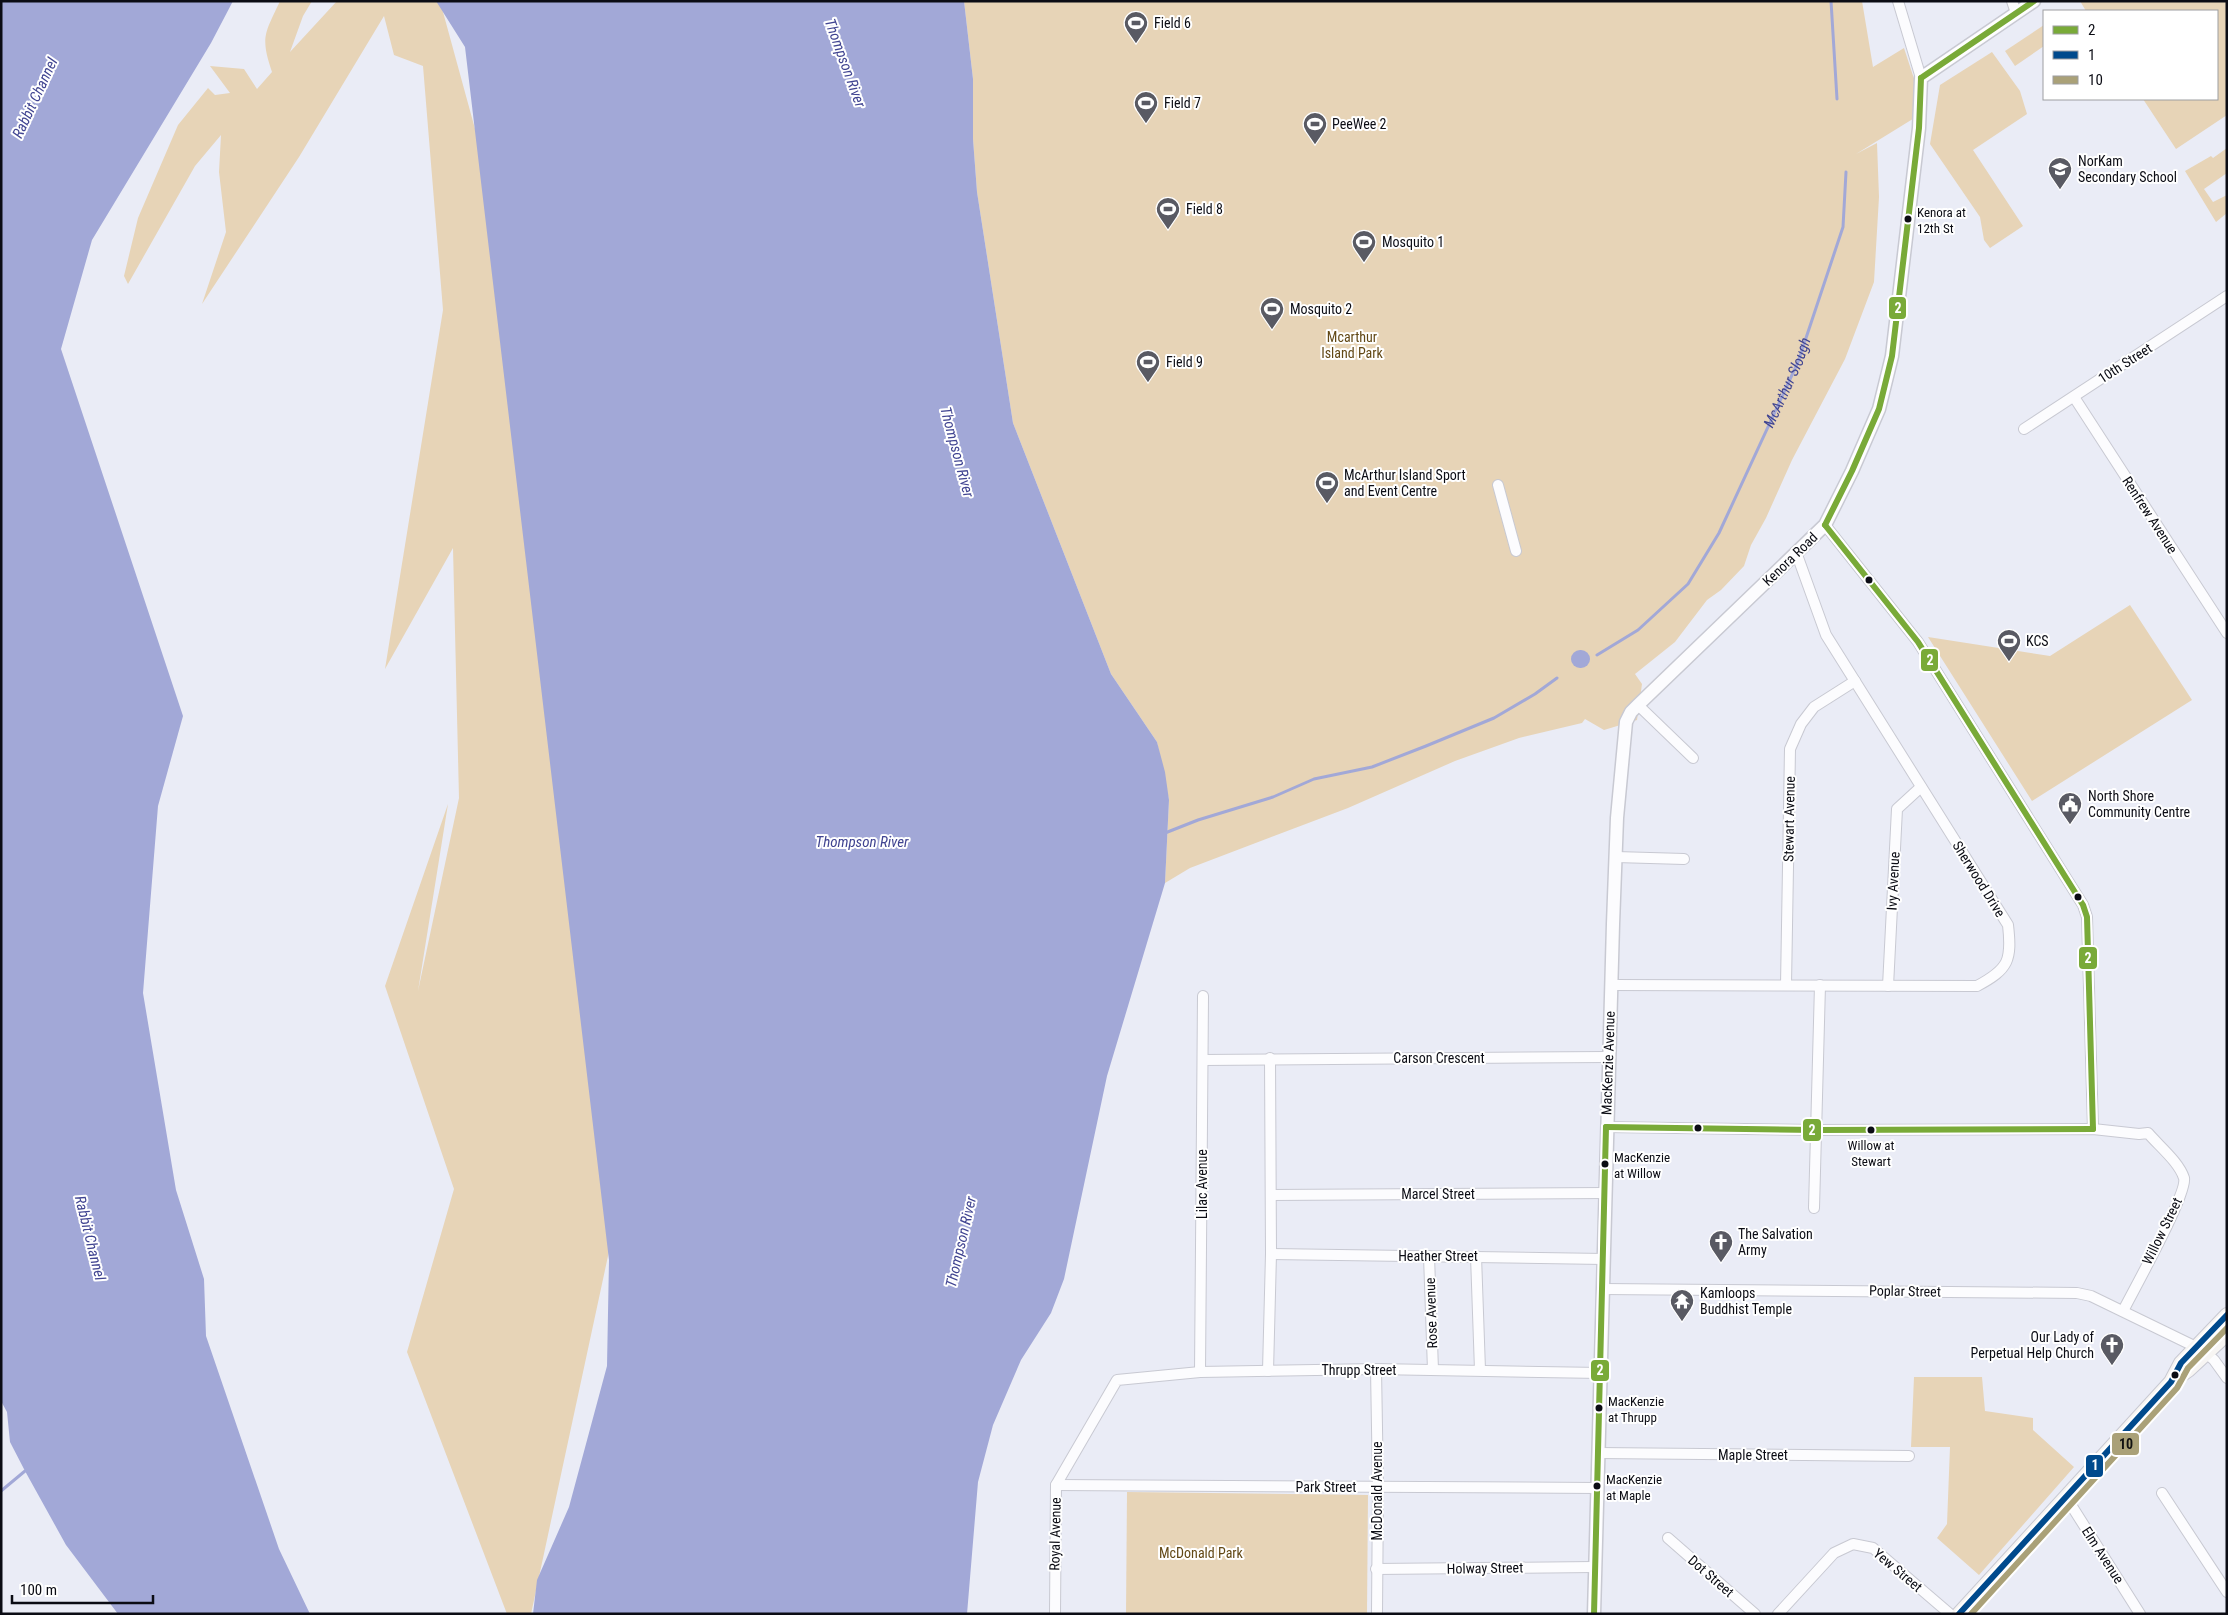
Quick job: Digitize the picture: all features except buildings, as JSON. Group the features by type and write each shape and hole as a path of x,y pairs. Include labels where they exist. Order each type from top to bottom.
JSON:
{"main road":[{"path":"1959,1614 2171,1382 2188,1370 2227,1315"},
{"path":"2201,1350 2227,1334"}],"street":[{"name":"Kenora Road","path":"1626,722 1631,712 1638,705 1825,525 1852,471 1879,409 1892,356 1919,128 1921,78 1898,1"},
{"path":"1921,78 2014,7 2034,1"},
{"name":"10th Street","path":"2024,429 2227,296"},
{"name":"Renfrew Avenue","path":"2074,397 2227,633"},
{"path":"1498,485 1516,552"},
{"path":"1825,525 1918,642 2083,905 2087,917 2093,1129"},
{"name":"Sherwood Drive","path":"1611,985 1977,986 1997,975 2006,964 2011,947 2008,925 1826,635 1796,552"},
{"name":"Stewart Avenue","path":"1786,986 1790,750 1801,724 1814,708 1855,681"},
{"path":"1638,705 1692,758"},
{"name":"MacKenzie Avenue","path":"1594,1614 1594,1567 1602,1373 1608,1057 1617,818 1626,722"},
{"name":"Ivy Avenue","path":"1888,986 1897,809 1921,787"},
{"path":"1616,857 1684,859"},
{"path":"1814,1208 1820,985"},
{"name":"Lilac Avenue","path":"1200,1372 1203,996"},
{"name":"Carson Crescent","path":"1203,1060 1270,1058 1608,1057"},
{"path":"1268,1371 1271,1254 1270,1058"},
{"name":"Willow Street","path":"1606,1127 1816,1130 2093,1129 2139,1134 2148,1133 2181,1170 2185,1181 2177,1203 2123,1311"},
{"name":"Marcel Street","path":"1271,1196 1605,1193"},
{"name":"Heather Street","path":"1271,1254 1604,1259"},
{"name":"Rose Avenue","path":"1429,1256 1433,1370"},
{"path":"1476,1256 1480,1370"},
{"name":"Poplar Street","path":"1603,1289 2078,1293 2091,1296 2201,1350"},
{"path":"2201,1350 2214,1360 2227,1378"},
{"name":"Thrupp Street","path":"1117,1380 1200,1372 1376,1369 1602,1373"},
{"name":"McDonald Avenue","path":"1376,1369 1378,1487 1377,1614"},
{"name":"Royal Avenue","path":"1054,1614 1056,1485 1117,1380"},
{"name":"Maple Street","path":"1598,1453 1909,1456"},
{"name":"Park Street","path":"1056,1485 1597,1488"},
{"path":"2162,1493 2227,1592"},
{"name":"Elm Avenue","path":"2066,1497 2140,1614"},
{"name":"Dot Street","path":"1668,1538 1755,1614"},
{"name":"Yew Street","path":"1778,1614 1834,1553 1853,1544 1873,1548 1950,1614"},
{"name":"Holway Street","path":"1376,1569 1594,1567"}],"green space":[{"path":"280,1 312,1 303,16 290,52 337,1 440,1 492,191 645,1084 531,1614 507,1614 407,1352 454,1189 385,986 448,804 418,991 459,798 453,548 385,669 443,310 423,66 394,55 384,16 299,157 202,304 226,232 219,172 221,135 195,166 128,284 124,276 138,218 178,125 208,88 215,95 230,93 210,66 244,69 257,89 272,72 265,42 268,28"},
{"name":"Mcarthur Island Park","path":"964,1 1862,1 1873,67 1904,48 1918,91 1916,117 1856,154 1877,143 1879,197 1874,282 1845,359 1792,460 1766,518 1751,545 1744,566 1721,590 1707,600 1675,642 1635,674 1642,684 1637,720 1604,730 1585,719 1582,723 1519,738 1455,761 1348,808 1190,868 1165,883 1169,800 1157,742 1111,674 1013,423 977,192 973,139 973,79"},
{"path":"2080,1 2227,1 2227,115 2176,149 2144,100 2218,100 2218,10 2085,10"},
{"path":"2043,26 2043,47 2015,66 2005,51"},
{"path":"1992,52 2020,91 2027,114 1973,150 2023,226 1990,248 1984,240 1980,217 1930,144 1940,85"},
{"path":"2227,148 2227,173 2204,189 2213,202 2227,195 2227,213 2216,222 2185,171 2211,156 2213,158"},
{"path":"2130,605 2192,700 2032,801 1928,637 2050,656"},
{"path":"1914,1377 1982,1377 1985,1411 2033,1418 2033,1430 2074,1467 1979,1575 1937,1538 1947,1524 1950,1447 1911,1447"},
{"name":"McDonald Park","path":"1127,1492 1368,1495 1367,1614 1126,1614"}],"water":[{"name":"Rabbit Channel","path":"1,1 233,1 211,43 92,240 61,349 183,716 158,806 143,993 176,1190 204,1279 206,1336 279,1549 310,1614 118,1614 66,1545 25,1471 10,1442 7,1412 1,1401"},
{"name":"Thompson River","path":"436,1 964,1 973,79 973,139 977,192 1013,423 1111,674 1157,742 1165,772 1169,800 1165,883 1107,1076 1064,1279 1051,1313 1021,1360 993,1425 978,1482 967,1614 533,1614 537,1580 569,1507 607,1366 609,1260 465,47"}],"waterway":[{"name":"McArthur Slough","path":"1831,1 1837,99"},
{"name":"McArthur Slough","path":"1597,655 1638,630 1688,584 1719,533 1798,362 1843,227 1846,172"},
{"path":"1165,833 1198,820 1273,797 1314,779 1372,767 1426,746 1494,718 1535,694 1557,678"},
{"path":"1,1491 25,1471"}],"transit line":[{"name":"2","path":"1921,78 2034,1"},
{"name":"2","path":"1825,525 1852,471 1879,409 1892,356 1919,128 1921,78"},
{"name":"2","path":"1825,525 1918,642 2083,905 2087,917 2093,1129"},
{"name":"2","path":"1606,1127 1816,1130 2093,1129"},
{"name":"2","path":"1594,1614 1606,1127"},
{"name":"1","path":"1959,1614 2171,1382 2181,1363 2227,1315"},
{"name":"10","path":"1971,1614 2177,1388 2188,1368 2227,1328"}],"place":[{"name":"Field 6","path":"1136,44"},
{"name":"Field 7","path":"1146,124"},
{"name":"PeeWee 2","path":"1315,145"},
{"name":"NorKam Secondary School","path":"2060,190"},
{"name":"Kenora at 12th St","path":"1908,219"},
{"name":"Field 8","path":"1168,230"},
{"name":"Mosquito 1","path":"1364,263"},
{"name":"Mosquito 2","path":"1272,330"},
{"name":"Field 9","path":"1148,383"},
{"name":"McArthur Island Sport and Event Centre","path":"1327,504"},
{"name":"KCS","path":"2009,662"},
{"name":"North Shore Community Centre","path":"2070,825"},
{"name":"Willow at Stewart","path":"1871,1130"},
{"name":"MacKenzie at Willow","path":"1605,1164"},
{"name":"The Salvation Army","path":"1721,1263"},
{"name":"Kamloops Buddhist Temple","path":"1682,1322"},
{"name":"Our Lady of Perpetual Help Church","path":"2112,1366"},
{"name":"MacKenzie at Thrupp","path":"1599,1408"},
{"name":"MacKenzie at Maple","path":"1597,1486"}]}
